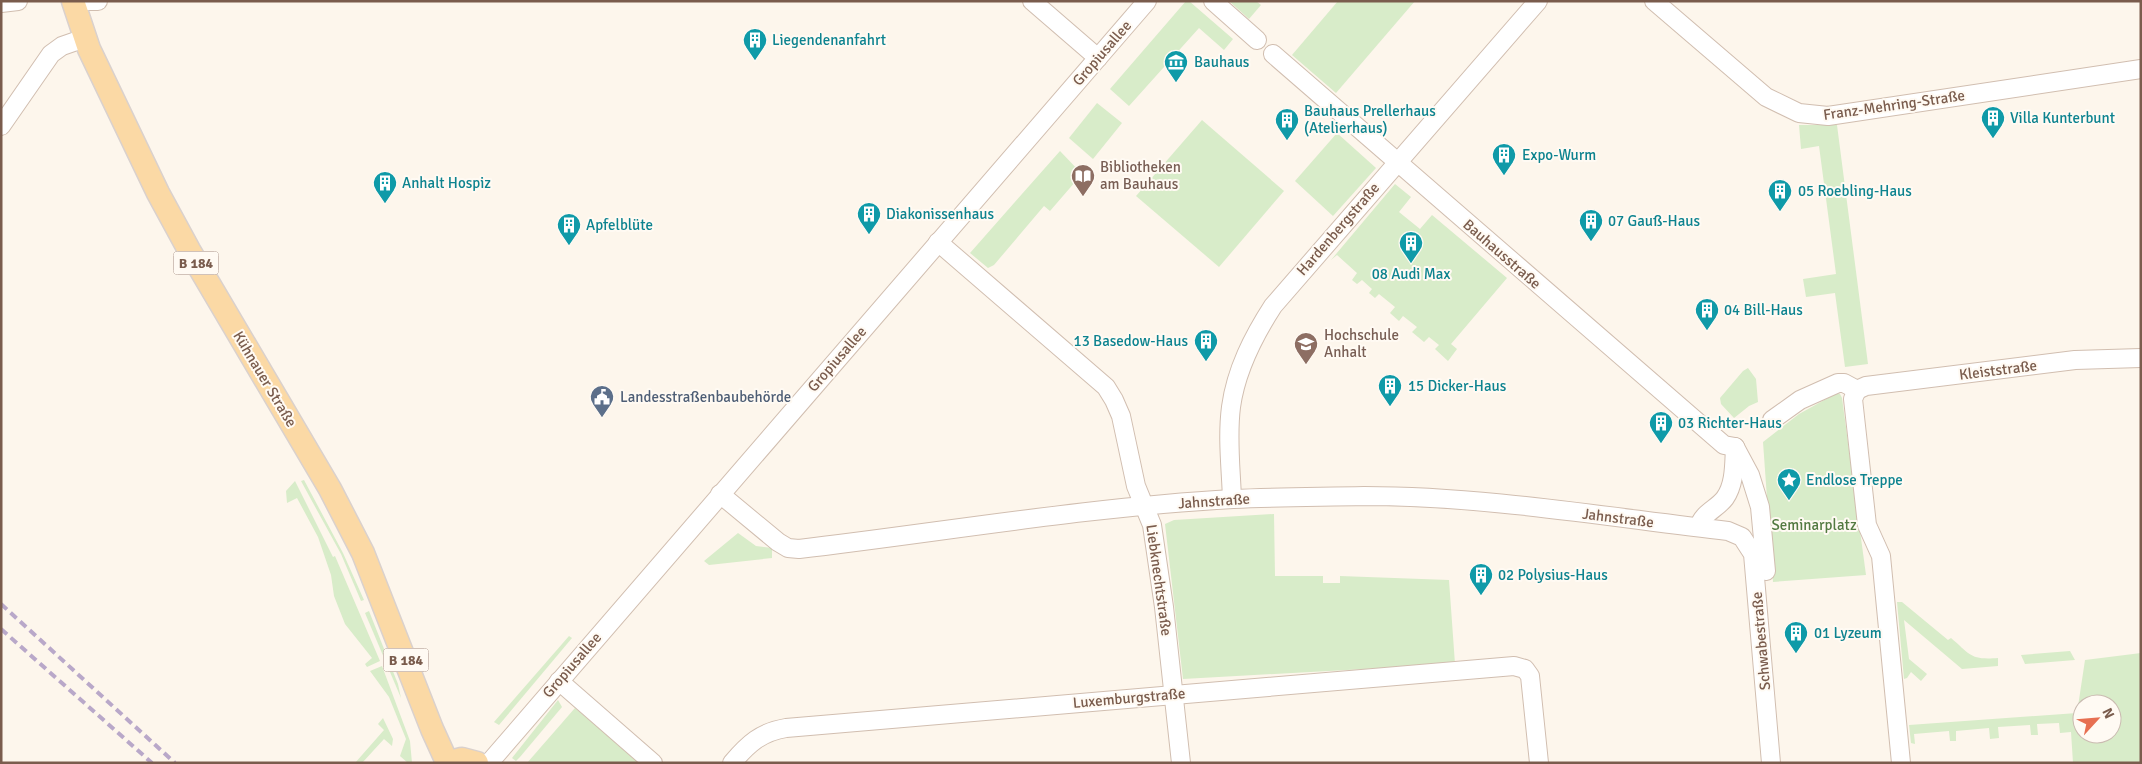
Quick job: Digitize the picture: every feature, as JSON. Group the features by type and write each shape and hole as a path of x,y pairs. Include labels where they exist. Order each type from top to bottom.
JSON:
{"main road":[{"name":"Kühnauer Straße","path":"73,1 84,38 158,193 189,250 325,482 359,545 447,762"},
{"path":"447,762 462,759 477,763"}],"street":[{"path":"1,3 18,1"},
{"path":"84,1 98,1"},
{"path":"1032,1 1098,58"},
{"name":"Gropiusallee","path":"489,763 558,680 1147,1"},
{"path":"1213,1 1257,40"},
{"name":"Hardenbergstraße","path":"1232,499 1229,435 1231,407 1245,358 1256,333 1272,306 1538,1"},
{"name":"Franz-Mehring-Straße","path":"1654,1 1766,97 1799,113 1812,116 1828,116 2141,69"},
{"path":"1,126 51,54 62,46 84,38"},
{"name":"Bauhausstraße","path":"1273,54 1724,446 1734,447"},
{"name":"Liebknechtstraße","path":"938,242 1106,387 1114,400 1121,416 1136,486 1146,506 1152,525 1159,570 1181,763"},
{"name":"Kleiststraße","path":"1857,390 1866,386 2075,360 2141,358"},
{"path":"1772,420 1800,400 1838,384 1844,383 1857,390 1852,399 1867,525 1881,556 1901,763"},
{"path":"1699,527 1700,520 1725,498 1729,490 1732,482 1734,447"},
{"path":"1734,447 1750,476 1760,508 1766,572"},
{"name":"Jahnstraße","path":"720,494 778,542 788,548 799,549 1146,506 1232,499 1366,496 1516,506 1728,531"},
{"name":"Schwabestraße","path":"1728,531 1742,537 1753,554 1771,763"},
{"name":"Luxemburgstraße","path":"732,763 756,738 775,730 1173,694 1514,666 1525,669 1531,681 1538,763"},
{"path":"558,680 653,763"}],"green space":[{"path":"1186,1 1189,1 1233,39 1224,50 1199,28 1129,106 1110,89"},
{"path":"1229,1 1256,1 1261,5 1249,19"},
{"path":"1338,1 1415,1 1336,93 1292,55"},
{"path":"1097,103 1122,123 1093,159 1069,138"},
{"path":"1202,120 1284,191 1219,267 1136,196"},
{"path":"1799,125 1837,125 1868,364 1845,367 1835,293 1806,297 1803,279 1836,274 1819,146 1801,149"},
{"path":"1337,133 1376,168 1333,216 1295,181"},
{"path":"1060,151 1082,174 1050,211 1044,206 994,265 988,268 970,253"},
{"name":"08 Audi Max","path":"1395,184 1411,197 1399,212 1420,229 1432,215 1507,278 1451,344 1457,349 1448,361 1435,349 1439,345 1429,337 1424,342 1412,332 1417,327 1403,316 1399,321 1390,313 1395,307 1379,294 1375,298 1369,293 1372,289 1362,280 1357,284 1352,280 1357,273 1337,255 1331,260"},
{"path":"1748,368 1756,379 1758,402 1749,406 1734,418 1721,404 1720,398 1743,371"},
{"name":"Seminarplatz","path":"1837,393 1842,398 1866,575 1773,582 1763,442 1799,414"},
{"path":"304,480 343,553 364,600 361,601 341,554 301,481"},
{"path":"295,481 333,557 335,556 380,661 367,667 365,664 372,658 345,624 334,596 331,575 318,537 297,498 287,503 286,491"},
{"path":"1274,514 1275,576 1323,576 1323,583 1340,583 1340,576 1449,580 1455,664 1183,679 1165,524 1174,520"},
{"path":"738,533 756,546 772,548 772,558 709,565 704,561"},
{"path":"1897,602 1902,602 1948,640 1951,638 1972,655 1982,658 1998,658 1998,666 1962,669 1904,620 1909,659 1927,674 1921,681 1911,672 1904,679"},
{"path":"369,611 398,684 401,698 365,613"},
{"path":"569,636 572,638 499,725 494,722"},
{"path":"2070,651 2075,660 2025,664 2021,655"},
{"path":"2141,653 2141,763 2073,763 2071,732 2060,733 2059,723 2037,724 2038,735 2031,735 2030,725 1998,727 1999,738 1990,739 1989,728 1956,731 1956,741 1950,741 1949,731 1914,734 1915,744 1911,743 1909,725 2072,713 2072,744 2122,744 2122,694 2080,694 2085,660"},
{"path":"382,666 410,741 412,763 408,763 400,756 406,739 389,697 370,671"},
{"path":"558,700 562,707 516,761 512,758"},
{"path":"575,708 640,763 527,763"},
{"path":"383,718 393,739 392,746 384,739 362,763 355,763 384,730 378,724"}],"railway":[{"path":"1,604 175,763"},
{"path":"1,629 152,763"}],"place":[{"name":"Liegendenanfahrt","path":"755,61"},
{"name":"Bauhaus","path":"1176,83"},
{"name":"Villa Kunterbunt","path":"1993,139"},
{"name":"Bauhaus Prellerhaus (Atelierhaus)","path":"1287,141"},
{"name":"Expo-Wurm","path":"1504,176"},
{"name":"Bibliotheken am Bauhaus","path":"1083,197"},
{"name":"Anhalt Hospiz","path":"385,204"},
{"name":"05 Roebling-Haus","path":"1780,212"},
{"name":"Diakonissenhaus","path":"869,235"},
{"name":"07 Gauß-Haus","path":"1591,242"},
{"name":"Apfelblüte","path":"569,246"},
{"name":"08 Audi Max","path":"1411,264"},
{"name":"04 Bill-Haus","path":"1707,331"},
{"name":"13 Basedow-Haus","path":"1206,362"},
{"name":"Hochschule Anhalt","path":"1306,365"},
{"name":"15 Dicker-Haus","path":"1390,407"},
{"name":"Landesstraßenbaubehörde","path":"602,418"},
{"name":"03 Richter-Haus","path":"1661,444"},
{"name":"Endlose Treppe","path":"1789,501"},
{"name":"02 Polysius-Haus","path":"1481,596"},
{"name":"01 Lyzeum","path":"1796,654"}]}
